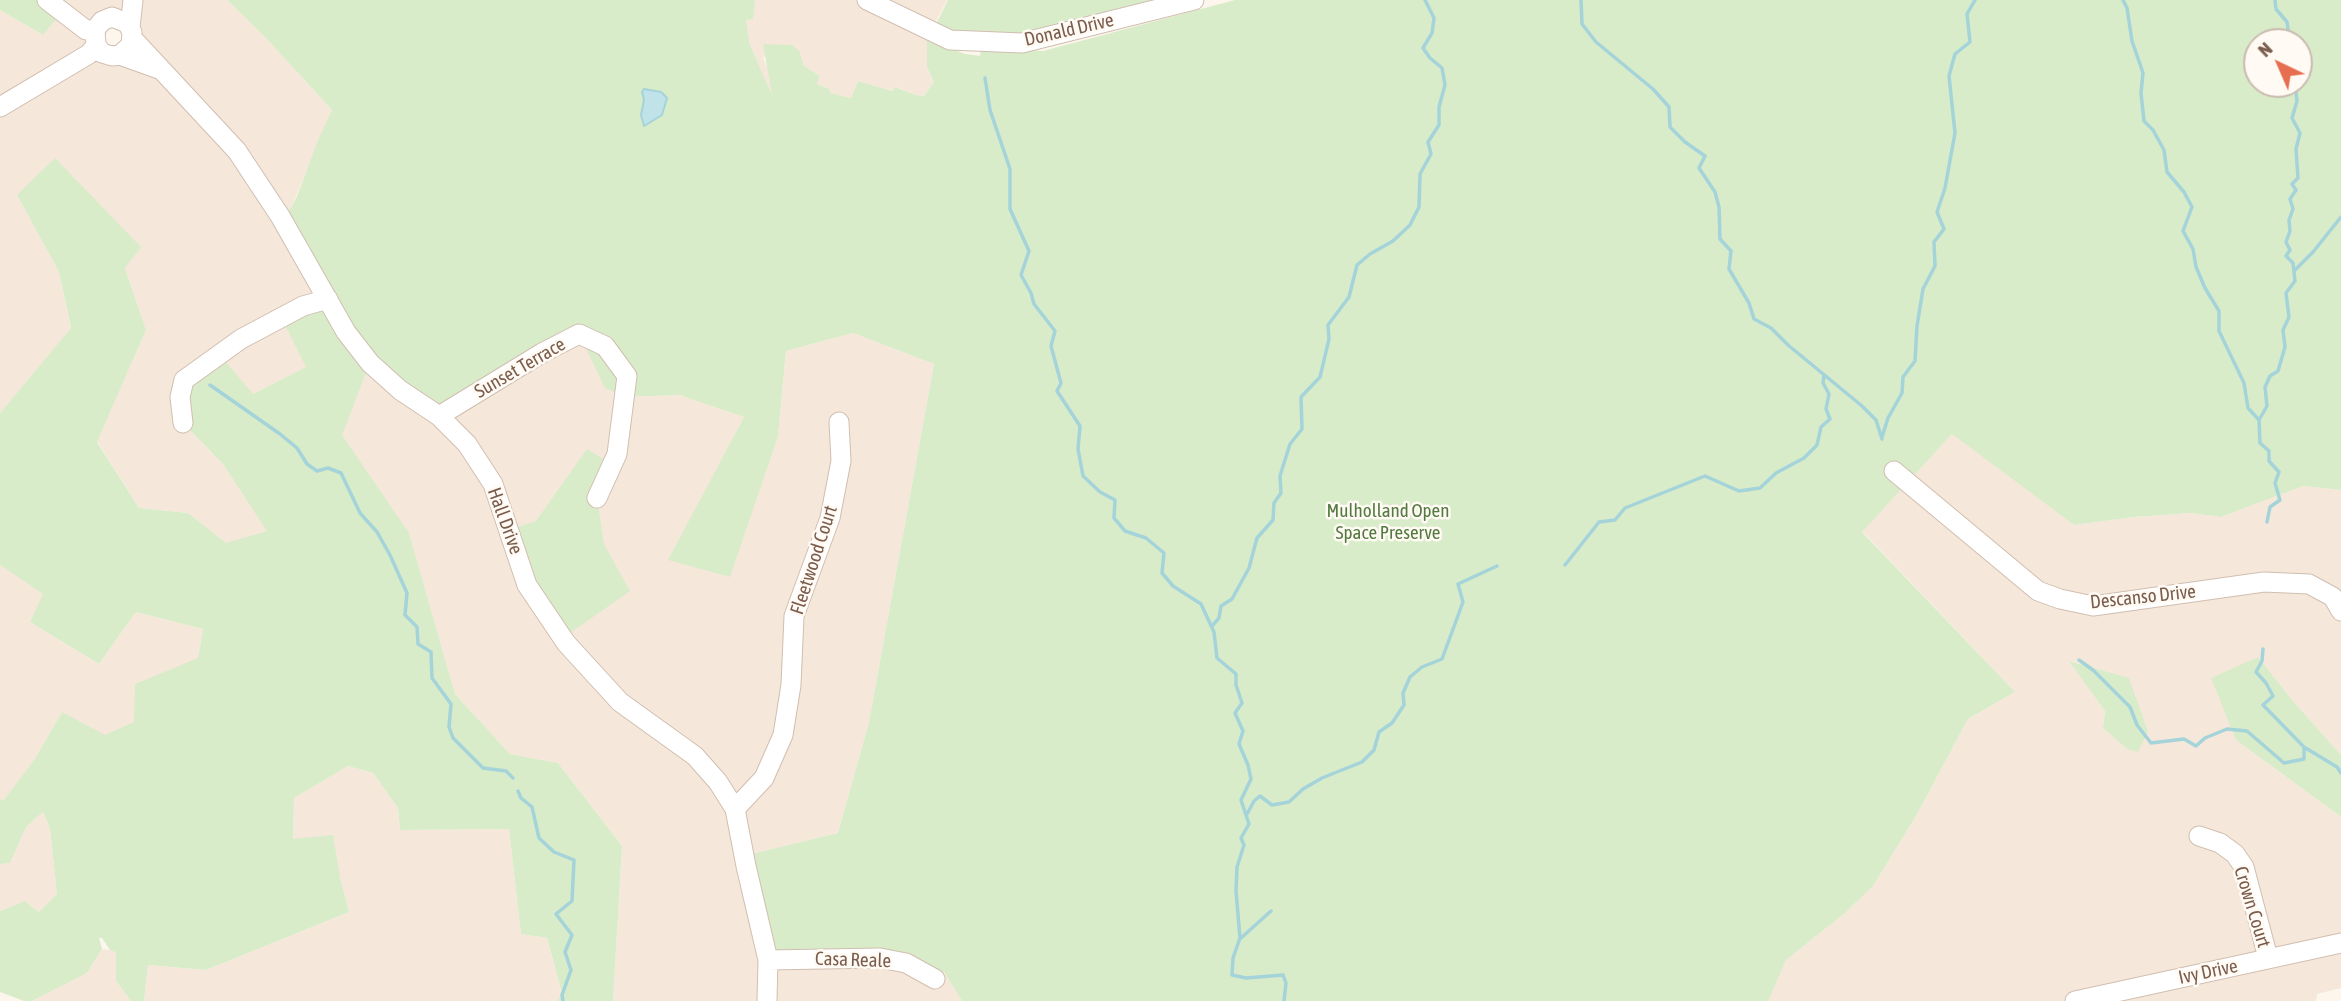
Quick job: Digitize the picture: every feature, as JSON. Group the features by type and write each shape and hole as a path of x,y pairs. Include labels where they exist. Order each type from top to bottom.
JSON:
{"street":[{"path":"47,0 95,38 107,55 120,55 128,50 133,0"},
{"path":"112,18 124,0"},
{"name":"Donald Drive","path":"867,0 950,40 1022,43 1194,0"},
{"path":"0,107 89,54 102,21 119,18 131,33"},
{"name":"Hall Drive","path":"131,33 237,151 281,216 346,331 370,363 400,390 439,416 467,444 493,484 527,585 566,643 620,702 695,756 718,782 735,810 768,960 767,1001"},
{"name":"Hall Drive","path":"120,55 163,71"},
{"path":"183,423 180,397 184,380 241,339 303,306 328,299"},
{"name":"Sunset Terrace","path":"439,416 542,353 579,334 605,346 628,376 617,454 597,498"},
{"name":"Fleetwood Court","path":"735,810 764,778 783,734 791,685 793,615 831,518 841,455 839,422"},
{"name":"Descanso Drive","path":"1894,471 2038,591 2060,599 2093,606 2264,582 2309,584 2333,597 2341,611"},
{"name":"Crown Court","path":"2199,836 2220,843 2235,855 2244,867 2268,958"},
{"name":"Ivy Drive","path":"2075,1001 2341,943"},
{"name":"Casa Reale","path":"768,960 880,958 906,963 935,979"}],"shaded area":[{"path":"65,0 227,0 332,110 291,208 328,299 307,367 253,394 183,423 223,464 268,531 226,544 188,513 139,508 97,441 146,330 125,268 17,195 59,272 71,329 0,413 0,10 43,35 69,3","holes":["102,21 132,32 132,38 102,53"]},
{"path":"746,0 947,0 927,39 927,67 934,82 924,96 896,87 894,91 858,81 851,98 829,93 830,89 817,84 820,76 804,66 800,52 763,57 770,75 773,99 750,45"},
{"path":"853,333 934,364 869,722 838,833 744,856 944,972 962,1001 613,1001 622,846 558,763 510,754 455,694 409,534 341,435 370,363 579,334 625,397 679,395 744,417 669,560 778,436 786,351"},
{"path":"1953,433 2074,525 2191,513 2221,517 2303,486 2341,490 2341,755 2258,657 2236,740 2341,817 2341,988 2317,994 2316,1001 1767,1001 1786,960 1845,913 1873,886 1916,816 1968,719 2015,692 1862,531","holes":["2070,661 2129,679 2148,731 2127,749 2103,728 2105,711"]},
{"path":"0,565 44,594 30,622 99,664 136,612 203,629 198,658 135,722 105,736 62,712 34,760 4,801 0,799"},
{"path":"348,766 373,773 398,808 400,830 509,829 521,934 547,938 562,995 557,1001 144,1001 148,965 206,970 349,912 340,877 293,840 294,798"},
{"path":"43,812 50,829 57,894 39,912 25,901 0,911 0,864 10,863 26,827"},
{"path":"102,949 116,951 116,981 131,1001 32,1001 87,973"}],"green space":[{"path":"0,0 65,0 69,4 43,35 0,10"},
{"name":"Mulholland Open Space Preserve","path":"227,0 755,0 753,19 746,20 750,45 772,95 763,44 792,45 800,52 804,66 820,76 817,84 830,89 830,93 851,98 858,81 893,91 895,87 924,96 934,82 927,67 927,39 965,54 980,56 981,48 1043,51 1235,0 2341,0 2341,490 2303,486 2221,517 2191,513 2074,525 1952,434 1862,532 2015,692 1968,719 1916,816 1873,886 1845,913 1786,960 1768,1001 962,1001 944,972 935,979 906,963 768,960 743,856 838,833 869,722 934,364 853,333 786,351 778,436 730,577 668,560 744,417 679,395 625,397 605,388 579,334 439,416 370,363 342,435 409,533 455,694 510,754 558,763 622,846 613,1001 557,1001 562,994 547,938 521,934 509,829 400,830 398,808 373,773 348,766 294,798 293,839 333,835 349,912 206,970 148,965 144,1001 131,1001 116,981 116,952 110,950 102,938 99,938 102,949 87,973 32,1001 24,1001 0,992 0,911 25,901 39,912 57,894 50,829 43,812 26,827 10,863 0,864 0,799 4,800 34,760 62,712 105,735 134,722 135,684 198,658 203,629 136,612 99,664 30,622 43,594 0,565 0,413 71,328 59,272 17,195 55,158 141,247 125,268 146,330 97,442 139,508 188,513 226,543 267,531 223,464 183,423 180,397 219,354 253,394 306,367 282,319 327,299 280,216 291,208 297,196 332,110"},
{"path":"948,0 1194,0 1022,43 932,32"},
{"path":"587,449 613,465 597,498 604,544 630,591 563,638 508,530 536,521"},
{"path":"2258,657 2341,755 2341,817 2236,740 2211,678"},
{"path":"2069,661 2129,678 2148,731 2138,752 2127,749 2103,728 2105,711"}],"water":[{"path":"644,89 661,92 667,98 662,115 644,126 641,115"}],"waterway":[{"path":"1212,626 1219,618 1221,606 1232,599 1249,568 1257,538 1273,520 1274,503 1281,493 1280,476 1290,444 1302,429 1301,397 1320,377 1329,339 1328,325 1349,297 1357,265 1393,241 1410,225 1419,207 1420,174 1431,154 1428,142 1439,125 1439,107 1445,85 1442,68 1423,48 1432,33 1434,18 1425,0"},
{"path":"1581,0 1582,24 1596,42 1653,89 1669,107 1670,127 1705,156 1699,168 1715,192 1719,207 1720,239 1731,251 1729,269 1749,303 1754,319 1771,328 1862,406 1876,420 1882,439"},
{"path":"1882,437 1888,418 1902,393 1903,377 1915,361 1923,289 1935,266 1934,242 1944,229 1937,212 1945,188 1955,133 1949,76 1955,54 1970,42 1967,14 1975,0"},
{"path":"2123,0 2127,8 2132,41 2143,73 2141,93 2144,121 2153,130 2164,150 2167,172 2184,192 2192,207 2183,231 2193,249 2196,267 2205,288 2219,311 2219,331 2244,383 2248,408 2259,420 2260,443 2269,451 2269,461 2279,472 2275,483 2280,500 2270,507 2267,522"},
{"path":"2275,0 2276,9 2287,22 2288,28"},
{"path":"985,78 990,110 1010,169 1010,209 1029,251 1021,275 1034,304 1055,331 1051,346 1061,383 1057,391 1080,426 1078,449 1083,476 1100,492 1115,500 1114,518 1125,531 1146,538 1164,553 1162,573 1173,586 1201,604 1214,632 1217,658 1236,674 1236,685 1242,703 1235,713 1243,731 1239,744 1251,779 1241,800 1249,824 1241,838 1244,845 1237,867 1240,938 1233,958 1232,975 1246,978 1283,975 1286,983 1284,1001"},
{"path":"2259,420 2267,406 2265,387 2270,376 2278,371 2285,347 2283,330 2289,317 2286,293 2295,281 2293,263 2286,256 2290,250 2286,242 2293,209 2290,199 2296,190 2292,184 2298,178 2296,149 2300,133 2292,118 2297,98"},
{"path":"2295,270 2341,217"},
{"path":"1565,565 1599,522 1615,520 1625,508 1705,476 1739,491 1760,488 1776,473 1804,458 1817,445 1821,427 1830,419 1826,409 1829,394 1823,383 1824,375"},
{"path":"210,385 280,434 297,448 307,464 317,471 328,468 341,473 360,513 377,532 390,555 407,593 405,615 417,627 418,644 431,652 432,678 451,704 449,727 453,738 483,768 506,771 513,778"},
{"path":"1247,814 1260,796 1272,805 1289,802 1303,789 1322,778 1362,762 1374,750 1379,732 1392,723 1404,705 1403,693 1410,677 1422,667 1442,659 1463,602 1458,584 1497,566"},
{"path":"2263,649 2262,661 2256,672 2273,696 2263,705 2304,747 2337,767 2341,773"},
{"path":"2079,660 2093,670 2130,707 2137,725 2151,743 2184,739 2196,746 2205,738 2227,729 2247,731 2284,763 2304,759 2304,747"},
{"path":"518,791 521,798 532,807 539,838 554,852 574,860 572,901 556,914 572,935 565,952 571,970 562,995 563,1001"},
{"path":"1241,938 1271,911"}]}
